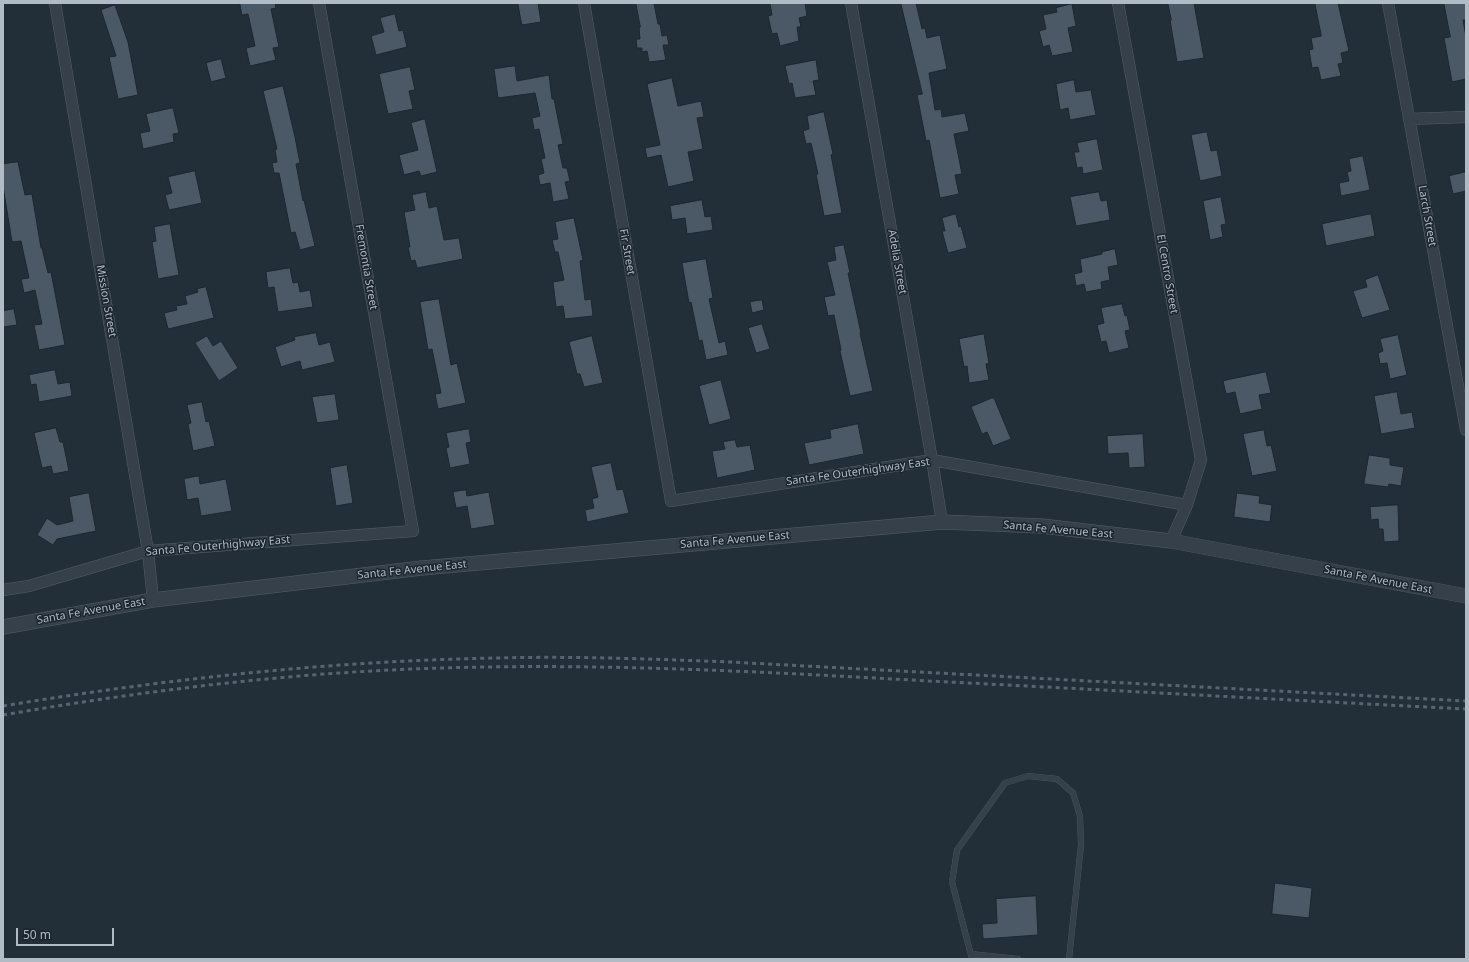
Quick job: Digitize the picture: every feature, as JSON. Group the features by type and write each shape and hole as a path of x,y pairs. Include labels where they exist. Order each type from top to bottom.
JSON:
{"street":[{"name":"Mission Street","path":"55,3 148,551 153,600"},
{"name":"Fremontia Street","path":"320,3 413,531"},
{"name":"Fir Street","path":"584,3 671,501"},
{"name":"Adelia Street","path":"851,3 942,522"},
{"name":"El Centro Street","path":"1118,3 1201,460 1187,505 1172,541"},
{"name":"Larch Street","path":"1388,3 1466,430"},
{"path":"1409,119 1466,117"},
{"name":"Santa Fe Outerhighway East","path":"671,501 932,460 1187,505"},
{"name":"Santa Fe Avenue East","path":"3,627 153,600 422,568 942,522 1042,526 1172,541 1466,596"},
{"name":"Santa Fe Outerhighway East","path":"3,590 29,586 148,551 413,531"}],"lane":[{"path":"1018,959 971,957 952,882 957,850 1005,783 1028,776 1057,779 1073,793 1080,816 1081,845 1069,959"}],"building":[{"path":"240,3 275,3 276,8 271,9 279,47 273,48 276,60 250,66 246,48 255,46 248,14 242,15"},
{"path":"518,3 538,3 541,22 522,25"},
{"path":"636,3 654,3 662,36 667,35 669,45 663,45 666,60 649,62 647,51 642,52 642,48 637,48 636,39 640,39 640,27"},
{"path":"805,3 807,16 799,18 801,27 797,27 799,41 780,46 777,33 772,34 768,16 772,15 770,4"},
{"path":"901,3 916,3 922,29 925,28 927,38 940,35 947,69 929,73 935,110 941,109 942,117 965,113 969,131 954,134 962,174 955,175 959,194 940,198 929,140 926,141 917,95 922,94"},
{"path":"1168,3 1194,3 1204,58 1177,62"},
{"path":"1315,3 1338,3 1349,51 1341,53 1343,63 1338,64 1341,76 1321,80 1318,67 1312,68 1309,50 1313,49 1311,38 1321,36"},
{"path":"1444,3 1466,3 1466,20 1463,20 1466,37 1466,79 1452,82 1444,38 1450,37"},
{"path":"1072,4 1076,26 1068,28 1073,52 1052,56 1049,45 1043,47 1039,31 1046,29 1043,15 1057,12 1056,8"},
{"path":"115,5 128,42 138,95 118,99 109,57 116,56 101,10"},
{"path":"395,14 399,31 403,30 407,47 376,55 371,36 384,32 380,18"},
{"path":"221,59 226,78 211,82 206,63"},
{"path":"816,60 819,80 813,81 816,95 795,98 792,83 789,84 785,66"},
{"path":"515,66 517,81 549,75 552,99 554,99 563,144 558,145 563,168 567,168 570,181 565,182 569,199 553,202 550,183 540,185 538,175 544,173 541,159 545,158 539,129 534,130 532,118 540,116 535,93 498,98 494,69"},
{"path":"410,67 415,90 409,91 413,109 388,114 379,74"},
{"path":"672,78 678,106 701,101 704,117 697,118 703,149 688,152 694,181 668,187 661,155 647,158 645,148 660,145 647,84"},
{"path":"1074,80 1076,92 1091,90 1096,115 1070,120 1068,108 1060,110 1056,84"},
{"path":"283,86 300,163 296,164 303,201 304,200 315,246 300,250 295,232 291,233 279,173 274,173 272,163 277,162 275,150 277,149 263,91"},
{"path":"173,108 179,133 173,134 174,142 143,149 140,133 150,131 146,114"},
{"path":"824,112 833,154 831,155 842,213 824,216 816,174 818,174 811,143 806,144 803,131 809,129 807,116"},
{"path":"425,119 437,172 421,176 419,171 404,175 399,155 418,150 411,123"},
{"path":"1207,132 1211,151 1217,150 1222,176 1200,181 1191,135"},
{"path":"1097,139 1103,170 1083,174 1082,167 1077,168 1074,152 1079,152 1077,143"},
{"path":"1363,156 1370,190 1341,196 1339,183 1349,181 1347,172 1351,171 1349,159"},
{"path":"18,162 25,195 32,194 41,248 48,273 51,272 65,345 39,350 34,325 42,324 35,290 24,293 21,279 29,278 21,241 12,242 3,186 3,164"},
{"path":"195,171 202,203 169,210 165,195 172,193 168,177"},
{"path":"1466,172 1466,191 1453,194 1449,176"},
{"path":"426,192 429,208 437,206 444,240 459,238 463,259 417,268 415,260 411,261 404,212 415,210 412,195"},
{"path":"1099,192 1101,201 1107,200 1110,220 1076,226 1070,197"},
{"path":"1221,197 1226,224 1221,225 1223,237 1210,240 1203,201"},
{"path":"702,200 705,217 711,216 713,230 687,234 685,218 672,220 670,206"},
{"path":"956,214 967,248 948,253 942,231 945,231 942,218"},
{"path":"1371,214 1375,236 1326,246 1322,224"},
{"path":"574,218 583,260 580,261 585,300 591,299 593,316 565,319 563,306 556,307 553,282 564,280 558,252 555,252 552,240 558,239 555,222"},
{"path":"170,224 179,275 158,279 152,242 156,241 154,227"},
{"path":"844,245 850,273 848,273 873,391 850,396 834,315 828,316 824,297 835,295 827,262 836,260 834,247"},
{"path":"1115,249 1118,265 1108,267 1110,280 1101,282 1102,289 1086,292 1084,284 1076,286 1074,274 1082,272 1080,259 1102,254 1102,252"},
{"path":"706,259 713,298 709,299 719,343 725,341 728,355 706,360 702,340 699,341 691,302 689,303 682,263"},
{"path":"290,268 293,283 298,282 300,292 310,290 313,307 278,312 274,287 268,288 266,272"},
{"path":"1378,275 1390,310 1362,318 1353,291 1367,287 1365,280"},
{"path":"206,287 214,318 168,329 164,313 177,310 176,306 187,304 185,296 198,292 197,289"},
{"path":"439,299 451,365 457,363 466,403 438,409 435,394 441,393 432,349 428,350 420,302"},
{"path":"762,300 764,310 752,313 750,302"},
{"path":"1122,304 1125,316 1127,315 1130,330 1125,331 1129,348 1109,353 1106,341 1101,342 1097,325 1104,323 1101,308"},
{"path":"14,309 17,325 3,327 3,311"},
{"path":"762,324 770,349 756,353 748,328"},
{"path":"316,333 319,345 330,342 335,362 302,370 300,361 281,367 275,347 295,340 294,337"},
{"path":"984,334 989,363 986,364 989,380 969,383 967,366 964,367 959,339"},
{"path":"1398,335 1407,375 1390,379 1387,363 1380,364 1378,353 1383,351 1380,339"},
{"path":"207,336 213,346 221,341 238,368 219,381 195,343"},
{"path":"592,336 603,383 584,387 580,374 577,374 569,342"},
{"path":"55,370 58,384 70,382 72,396 39,402 36,384 31,385 29,375"},
{"path":"1266,372 1271,393 1259,395 1262,409 1240,414 1235,392 1226,394 1223,381"},
{"path":"721,380 731,419 709,425 699,386"},
{"path":"1397,392 1401,414 1412,412 1415,428 1381,434 1374,396"},
{"path":"335,394 339,420 317,423 312,397"},
{"path":"994,398 1011,439 993,446 987,432 982,434 971,407"},
{"path":"202,402 206,422 209,421 215,446 193,451 188,424 191,423 187,405"},
{"path":"858,424 864,454 809,465 804,443 831,438 830,430"},
{"path":"56,428 60,442 63,442 69,471 53,474 51,466 42,468 34,433"},
{"path":"469,429 471,442 466,443 470,464 450,468 446,448 449,447 446,433"},
{"path":"1264,430 1267,446 1271,445 1277,471 1252,476 1243,434"},
{"path":"1143,434 1145,467 1129,468 1128,453 1108,454 1107,436"},
{"path":"735,440 737,447 750,445 755,470 717,478 712,451 725,449 723,442"},
{"path":"1369,455 1390,458 1390,465 1404,467 1401,486 1389,484 1388,487 1364,484"},
{"path":"611,463 617,490 623,489 629,513 587,522 585,510 594,508 592,499 598,497 591,467"},
{"path":"347,465 353,503 336,506 330,468"},
{"path":"199,476 200,484 226,479 232,511 201,516 198,498 187,500 184,479"},
{"path":"466,490 467,496 489,492 495,525 471,529 467,506 456,508 453,492"},
{"path":"89,493 96,531 57,539 53,545 37,535 47,518 57,525 73,521 69,497"},
{"path":"1237,493 1260,496 1259,503 1272,505 1270,522 1234,517"},
{"path":"1398,505 1399,541 1384,542 1383,529 1379,529 1378,519 1371,520 1370,507"},
{"path":"1275,883 1312,888 1309,918 1272,914"},
{"path":"1036,896 1038,935 983,939 982,924 997,923 996,899"}],"railway":[{"path":"3,706 64,696 187,680 310,667 434,660 554,657 730,662 1466,701"},
{"path":"3,715 167,690 277,678 387,670 503,667 686,669 807,674 1466,709"}]}
